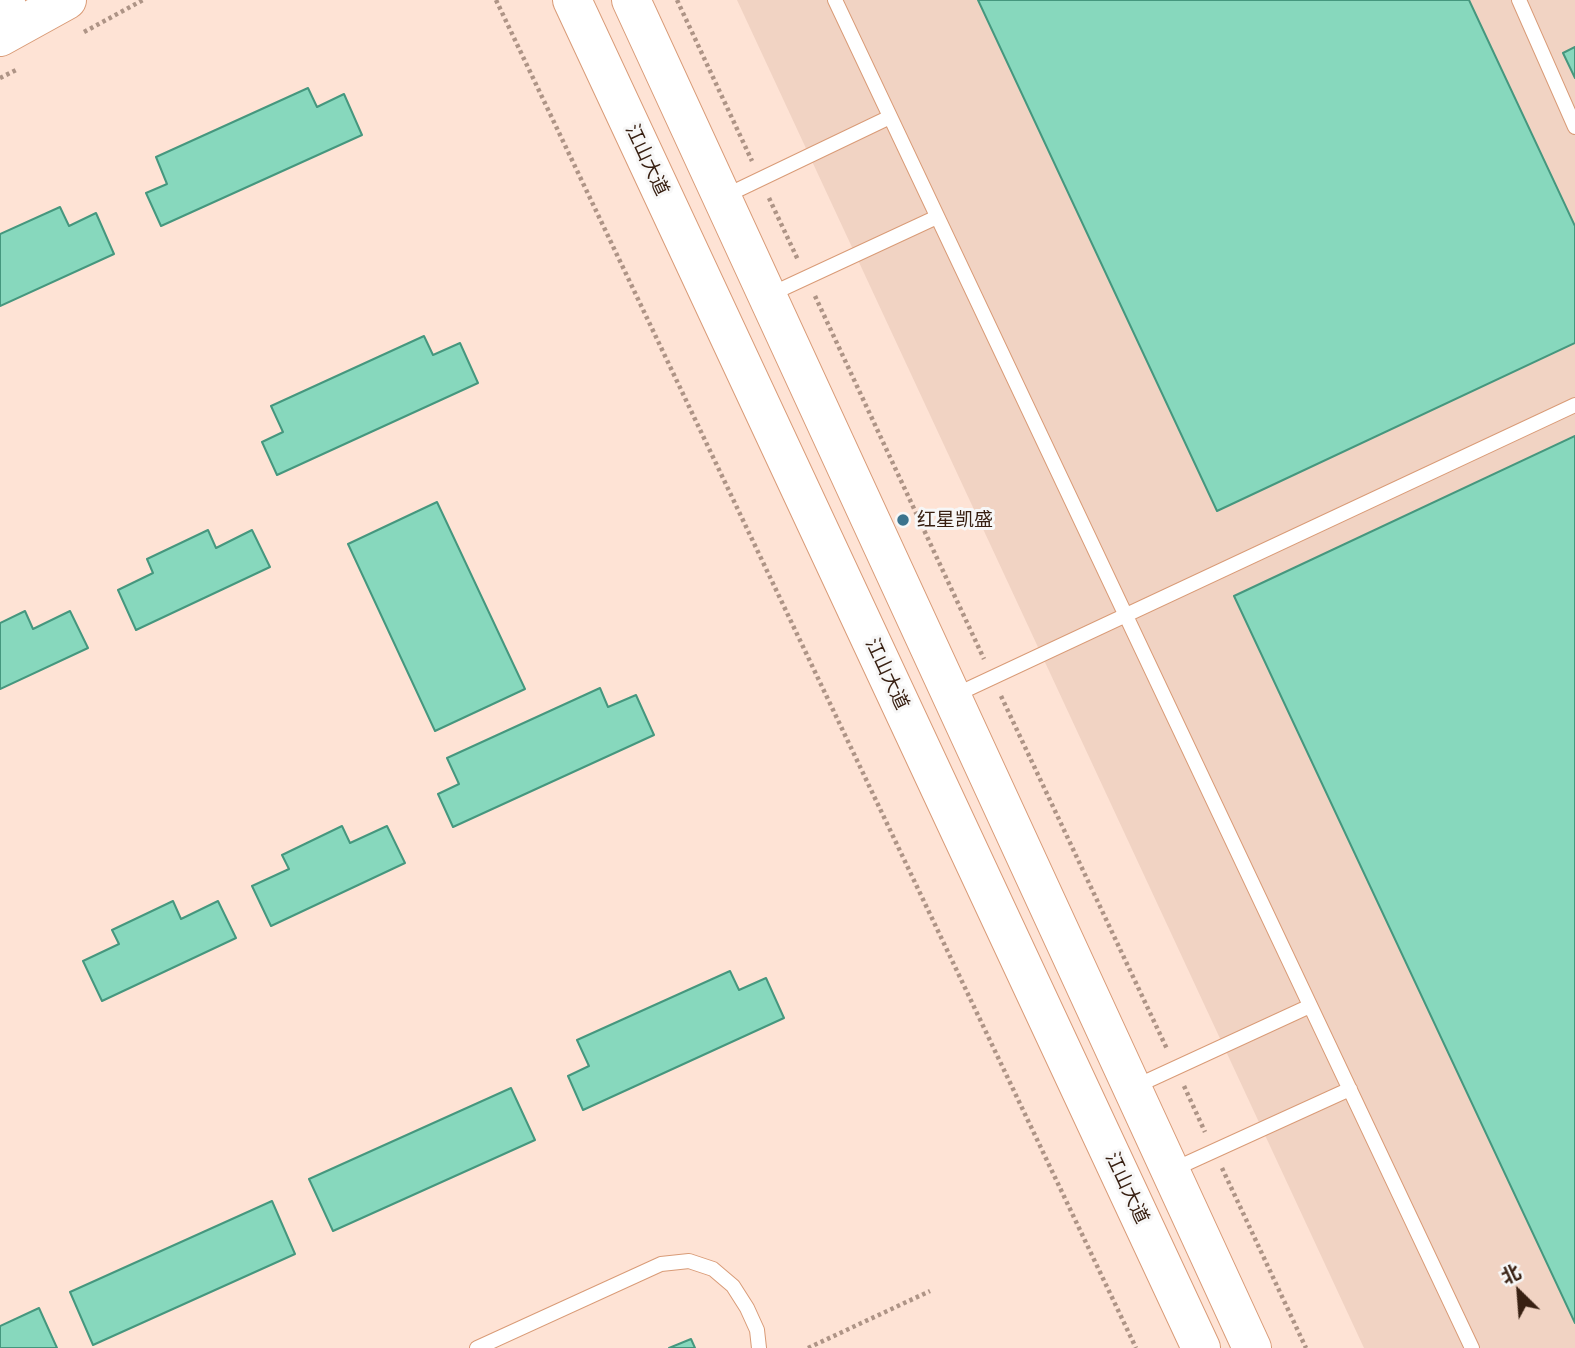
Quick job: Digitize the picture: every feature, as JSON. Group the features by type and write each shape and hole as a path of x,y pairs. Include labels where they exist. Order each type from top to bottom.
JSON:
{"main road":[{"path":"0,3 6,0"},
{"path":"0,37 67,0"},
{"name":"江山大道","path":"572,0 1201,1348"},
{"path":"631,0 1252,1348"}],"lane":[{"path":"835,0 1472,1348"},
{"path":"1519,0 1575,127"},
{"path":"722,198 890,117"},
{"path":"768,296 937,217"},
{"path":"951,696 1575,405"},
{"path":"1131,1088 1310,1006"},
{"path":"1169,1172 1350,1089"},
{"path":"477,1348 661,1264 689,1261 713,1269 733,1286 757,1330 759,1348"}],"path":[{"path":"496,0 1136,1348"},
{"path":"808,1348 930,1291"}],"shaded area":[{"path":"737,0 1575,0 1575,1348 1364,1348"}],"building":[{"path":"978,0 1469,0 1575,226 1575,343 1217,511"},
{"path":"1575,47 1575,78 1563,53"},
{"path":"308,88 317,107 344,94 362,135 161,226 146,193 167,184 156,157"},
{"path":"60,207 69,226 96,213 114,254 0,306 0,234"},
{"path":"424,336 433,355 460,343 478,383 277,475 262,442 283,432 271,406"},
{"path":"1575,436 1575,1323 1234,596"},
{"path":"437,502 525,689 435,731 348,544"},
{"path":"208,530 216,548 252,530 270,567 136,630 118,590 153,573 147,559"},
{"path":"25,611 33,629 70,611 88,648 0,689 0,623"},
{"path":"600,688 608,707 636,695 654,735 453,827 438,794 459,784 447,758"},
{"path":"342,826 350,843 387,826 405,863 271,926 252,886 289,869 282,855"},
{"path":"173,901 181,919 218,901 236,938 102,1001 83,961 119,944 112,930"},
{"path":"730,971 739,990 766,978 784,1018 583,1110 568,1076 589,1066 577,1040"},
{"path":"511,1088 535,1140 333,1231 309,1179"},
{"path":"272,1201 295,1254 93,1345 70,1292"},
{"path":"39,1308 57,1348 0,1348 0,1326"},
{"path":"691,1339 695,1348 669,1348"}],"place":[{"name":"红星凯盛","path":"903,520"}]}
